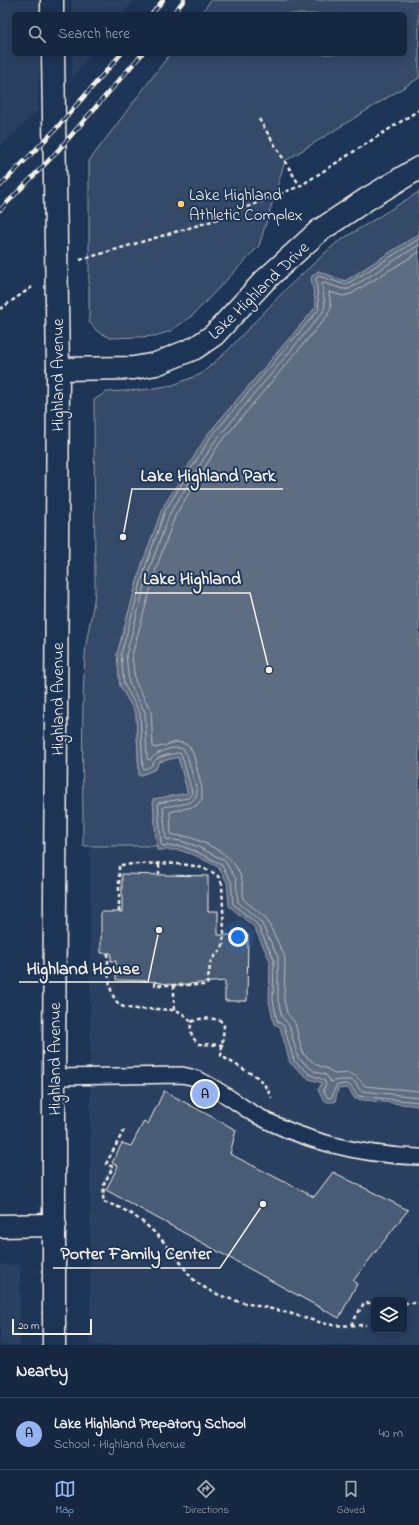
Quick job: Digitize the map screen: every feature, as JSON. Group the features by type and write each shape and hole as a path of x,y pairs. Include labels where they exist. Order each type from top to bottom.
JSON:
{"street":[{"path":"52,0 52,12"},
{"name":"Highland Avenue","path":"53,56 58,369 54,1345"},
{"name":"Lake Highland Drive","path":"58,369 134,368 173,358 195,348 214,335 264,281 319,232 367,199 419,168"},
{"path":"0,1226 55,1225"}],"lane":[{"path":"54,1077 182,1075 197,1079 255,1114 293,1132 320,1142 350,1150 396,1156 419,1156"}],"path":[{"path":"87,257 210,222 300,186 419,110"},
{"path":"259,119 300,186"},
{"path":"0,309 33,286"},
{"path":"119,912 119,864 182,864 202,868 215,873 219,877 222,884 224,933 223,946 211,960 207,985 155,985 155,981"},
{"path":"159,864 159,874"},
{"path":"108,953 110,988 115,999 122,1006 134,1009 174,1010 182,1013 191,1022"},
{"path":"174,985 174,1010"},
{"path":"191,1022 197,1019 209,1018 220,1020 224,1026 221,1056 257,1077 264,1084 276,1103"},
{"path":"191,1022 190,1031 194,1039 199,1044 223,1045"},
{"path":"124,1130 106,1164 113,1167 104,1184 103,1202 113,1204 143,1222 160,1237 192,1278 208,1290 224,1298 333,1325 366,1325"},
{"path":"351,1325 364,1303 371,1303"},
{"path":"407,1303 419,1303"}],"shaded area":[{"path":"0,0 39,0 39,12 12,12 12,56 39,56 38,111 0,147"},
{"path":"72,0 134,0 125,12 72,12"},
{"name":"Lake Highland Athletic Complex","path":"211,0 419,0 419,78 285,161 259,246 194,314 171,331 155,336 110,338 97,331 89,322 89,161 168,56 407,56 407,12 202,12"},
{"path":"72,56 89,56 72,78"},
{"path":"419,192 419,234 345,281 318,271 316,307 207,435 142,564 117,654 120,686 136,714 139,775 156,769 159,762 178,757 188,794 153,799 157,846 83,846 84,680 88,632 95,592 94,400 106,392 142,390 173,385 201,374 227,351 287,288 336,243"},
{"path":"90,846 157,846 158,850 179,850 194,855 218,867 227,882 229,906 254,927 270,961 269,1001 280,1027 285,1044 309,1079 338,1089 348,1088 380,1103 419,1106 419,1345 90,1345"},
{"path":"0,1265 20,1265 20,1345 0,1345"}],"water":[{"path":"419,234 419,1106 355,1099 348,1088 338,1089 335,1102 327,1102 322,1098 318,1090 322,1083 309,1079 290,1063 280,1027 274,1024 269,1001 270,961 254,927 229,906 227,882 218,867 194,855 179,850 157,850 153,799 188,793 178,757 159,762 156,769 139,776 136,714 120,686 117,654 142,564 162,509 207,435 316,307 311,277 318,271 345,281"}],"building":[{"path":"122,874 208,876 208,911 218,911 218,935 248,935 247,1001 225,1001 225,981 174,985 149,981 116,980 116,961 111,961 111,953 101,953 101,912 122,912"},
{"path":"164,1091 236,1130 230,1154 314,1197 333,1172 408,1210 353,1281 357,1284 339,1318 106,1190 118,1166 112,1163 122,1143 131,1146 144,1121 148,1124"}],"railway":[{"path":"154,12 163,0"},
{"path":"175,12 184,0"},
{"path":"0,186 54,131 119,56"},
{"path":"0,210 54,155 140,56"}],"place":[{"name":"Lake Highland Athletic Complex","path":"181,204"},
{"name":"Lake Highland Park","path":"123,537"},
{"name":"Lake Highland","path":"269,670"},
{"name":"Highland House","path":"159,930"},
{"name":"Lake Highland Prepatory School","path":"205,1094"},
{"name":"Porter Family Center","path":"263,1204"}]}
